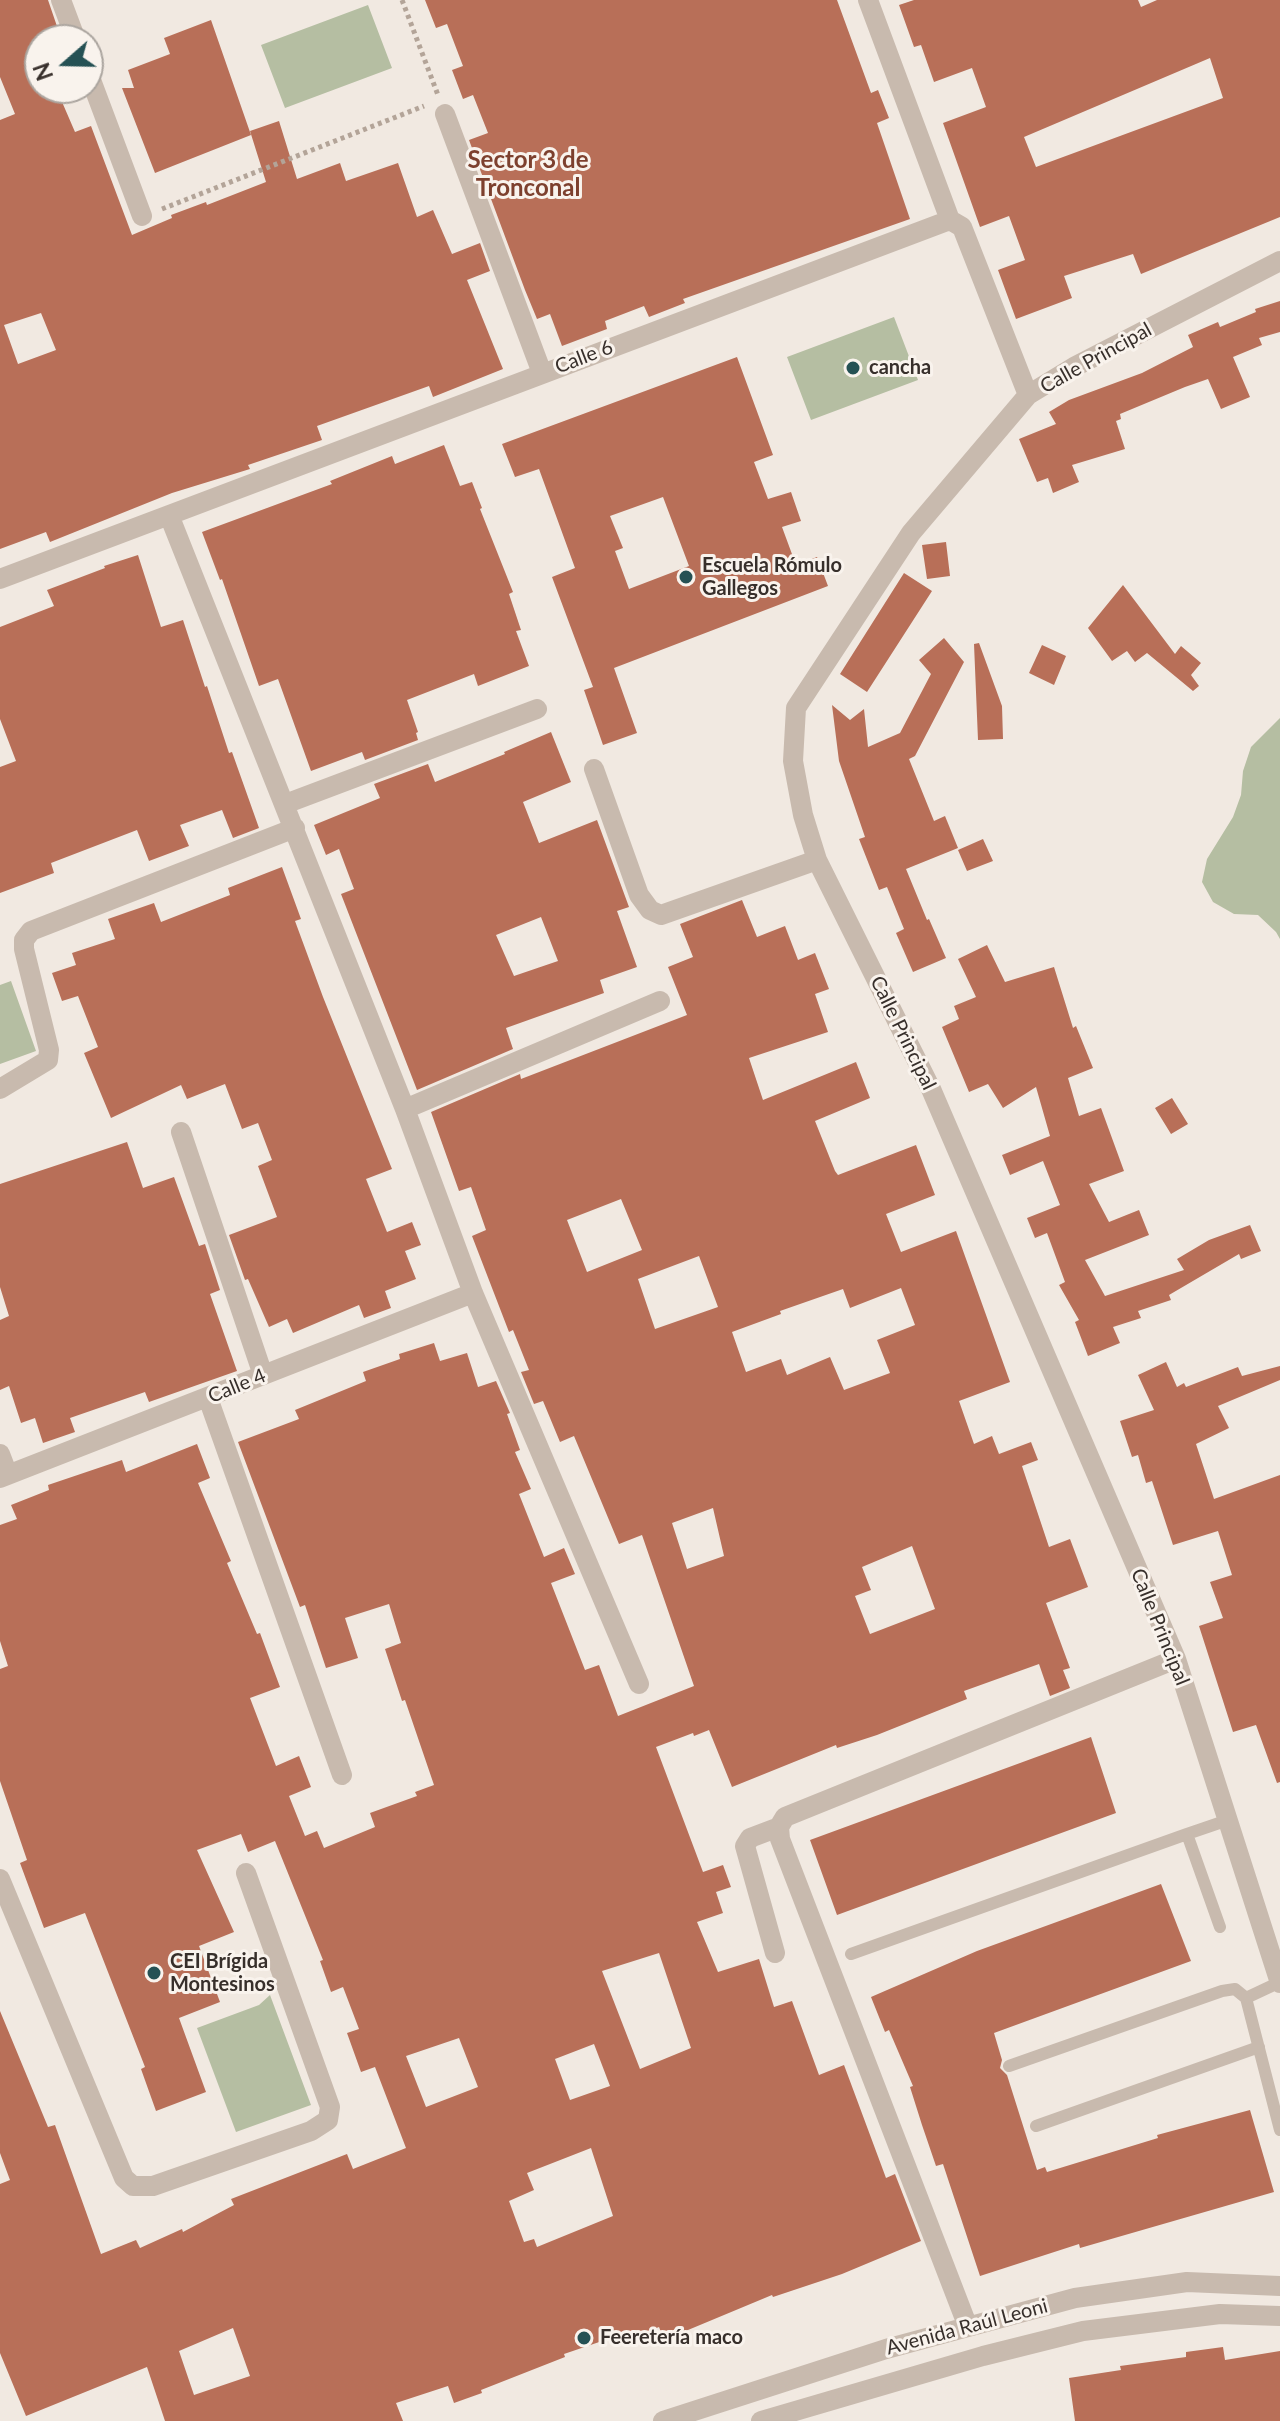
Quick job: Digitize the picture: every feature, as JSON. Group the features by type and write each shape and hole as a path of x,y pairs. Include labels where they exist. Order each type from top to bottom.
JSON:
{"street":[{"path":"61,0 70,24"},
{"path":"868,0 950,220 962,227 1028,395"},
{"path":"100,104 142,216"},
{"path":"442,107 542,373"},
{"name":"Calle 6","path":"0,579 950,220"},
{"name":"Calle Principal","path":"1280,261 1074,367 1028,395 911,533 796,708 793,761 803,815 817,860 931,1089 1176,1659 1280,1982"},
{"path":"169,515 405,1109 473,1293 639,1684"},
{"path":"285,804 537,709"},
{"path":"594,769 639,895 650,910 661,915 817,860"},
{"path":"0,1089 48,1060 49,1050 24,949 24,940 31,931 295,828"},
{"path":"405,1109 660,1001"},
{"path":"181,1132 263,1375"},
{"name":"Calle 4","path":"4,1477 473,1293"},
{"path":"208,1398 342,1775"},
{"path":"0,1454 4,1477"},
{"path":"968,2327 780,1839 779,1827 785,1817 1176,1659"},
{"path":"775,1953 745,1846 750,1838 779,1827"},
{"path":"0,1879 124,2178 133,2186 153,2186 311,2131 328,2120 330,2107 246,1873"},
{"name":"Avenida Raúl Leoni","path":"663,2421 886,2349 1075,2298 1187,2282 1280,2286"},
{"name":"Avenida Raúl Leoni","path":"761,2421 787,2417 983,2356 1083,2331 1220,2314 1280,2316"},
{"path":"779,2385 787,2417"}],"lane":[{"path":"851,1954 1228,1820"},
{"path":"1187,1834 1220,1927"},
{"path":"1246,1998 1280,1982"},
{"path":"1009,2066 1235,1989 1246,1998 1280,2130"},
{"path":"1036,2126 1259,2047"}],"path":[{"path":"142,216 442,107 402,0"}],"green space":[{"path":"368,5 392,68 285,108 261,45"},
{"name":"cancha","path":"894,317 918,380 811,420 787,357"},
{"path":"1280,718 1280,939 1258,915 1234,914 1213,902 1202,882 1207,859 1233,817 1241,795 1243,771 1251,747"},
{"path":"11,981 36,1051 0,1064 0,985"},
{"path":"270,1995 311,2105 236,2132 197,2028 259,2005"}],"building":[{"path":"0,0 48,0 56,24 24,24 24,104 63,104 75,132 91,126 132,235 172,218 171,215 266,182 250,131 279,121 297,179 340,163 346,181 398,163 417,217 433,210 452,254 480,243 490,271 467,280 503,369 433,397 429,386 317,426 322,440 248,465 250,469 172,493 50,542 46,532 0,549 0,120 15,114 0,77","holes":["41,313 56,350 18,364 4,325"]},
{"path":"425,0 837,0 871,93 878,90 889,118 877,123 910,219 683,299 685,303 649,317 644,306 605,321 607,329 562,346 550,314 537,319 525,290 469,140 488,133 473,95 463,99 452,70 463,66 447,24 436,28"},
{"path":"914,0 1138,0 1141,7 1157,0 1280,0 1280,217 1141,274 1133,254 1064,276 1072,298 1016,319 998,270 1025,260 1009,216 980,227 943,123 986,107 972,68 934,82 921,45 914,47 899,5","holes":["1210,58 1223,98 1036,167 1024,137"]},
{"path":"211,20 251,135 155,173 122,88 134,88 128,70 170,54 164,38"},
{"path":"1280,301 1280,332 1259,338 1262,345 1233,357 1250,397 1221,409 1208,379 1185,387 1120,414 1121,419 1116,421 1125,449 1072,465 1079,482 1053,493 1048,478 1037,482 1019,439 1056,424 1049,412 1069,400 1142,373 1193,347 1188,335 1218,322 1220,327 1256,312 1255,309"},
{"path":"737,357 773,455 754,462 768,499 791,492 801,521 782,527 796,565 817,557 828,586 614,668 637,733 603,745 584,690 593,687 552,577 575,568 539,469 515,477 502,444","holes":["663,497 689,566 629,589 615,551 623,548 610,516"]},
{"path":"444,445 460,486 472,482 482,508 513,592 509,594 521,630 516,631 529,666 478,686 474,674 407,700 418,740 365,760 362,752 311,771 278,679 259,686 222,579 202,532 332,484 330,481 392,456 395,464"},
{"path":"946,542 950,576 927,579 922,545"},
{"path":"138,555 161,627 183,620 229,753 232,752 259,828 233,838 222,810 180,825 189,846 149,861 137,830 51,863 54,873 0,893 0,767 16,761 0,719 0,627 54,606 47,590"},
{"path":"904,573 932,591 867,692 840,674"},
{"path":"1123,585 1175,654 1181,646 1201,663 1191,675 1199,686 1193,691 1147,653 1135,662 1127,651 1112,661 1088,628"},
{"path":"944,638 964,662 915,756 909,759 934,821 945,816 958,848 906,869 946,958 913,972 896,933 904,929 887,887 879,890 859,839 865,837 839,761 832,705 850,720 864,709 868,747 900,733 931,674 919,660"},
{"path":"979,643 1002,706 1003,739 978,740 974,644"},
{"path":"1042,645 1066,656 1054,685 1029,673"},
{"path":"551,732 571,782 523,802 539,843 597,820 629,907 617,911 637,967 600,980 604,993 506,1028 513,1049 417,1090 341,894 354,889 339,849 326,855 314,825 380,798 374,784 428,764 435,782","holes":["541,917 558,961 514,976 496,935"]},
{"path":"983,839 993,861 967,871 958,850"},
{"path":"282,867 301,919 295,921 392,1169 366,1179 387,1232 412,1222 421,1245 405,1251 416,1279 385,1291 391,1308 364,1318 359,1305 293,1333 287,1319 269,1327 248,1279 245,1280 229,1235 277,1217 258,1166 272,1160 258,1123 242,1129 225,1084 187,1099 181,1085 111,1118 84,1053 98,1047 78,996 62,1001 52,973 76,965 72,953 115,939 108,919 154,903 161,922 230,895 228,888"},
{"path":"742,900 757,937 785,926 798,960 815,953 829,989 815,994 828,1032 749,1058 763,1100 856,1062 870,1098 815,1121 835,1171 838,1175 916,1145 935,1195 886,1214 901,1252 956,1231 1010,1382 959,1401 974,1444 992,1436 999,1454 1031,1442 1038,1460 1022,1466 1049,1547 1070,1539 1088,1587 1046,1603 1070,1668 1063,1670 1070,1688 1050,1696 1039,1664 964,1691 967,1699 877,1735 837,1748 836,1745 732,1787 709,1730 656,1747 703,1872 723,1865 731,1887 716,1892 723,1913 697,1922 718,1972 759,1959 774,2007 792,2001 819,2075 844,2065 886,2178 895,2174 921,2241 842,2274 772,2295 664,2340 659,2327 614,2345 611,2338 564,2354 565,2357 454,2403 448,2386 396,2403 403,2421 165,2421 147,2367 26,2416 0,2353 0,2184 10,2180 0,2153 0,2011 48,2127 55,2125 101,2254 136,2240 140,2248 182,2229 183,2232 234,2205 231,2199 347,2154 353,2169 406,2148 375,2067 361,2072 347,2033 359,2029 343,1987 331,1992 320,1961 323,1960 275,1841 248,1852 241,1834 197,1850 234,1932 199,1946 220,2002 179,2018 206,2092 156,2111 141,2069 145,2067 85,1913 44,1928 20,1863 27,1860 0,1781 0,1669 8,1666 0,1641 0,1525 17,1519 11,1505 49,1490 48,1485 122,1460 126,1472 197,1444 210,1478 198,1483 231,1561 227,1563 257,1634 260,1633 280,1687 250,1698 276,1766 299,1756 311,1787 289,1796 305,1836 317,1831 324,1848 375,1827 370,1813 417,1796 415,1792 434,1785 385,1649 401,1643 389,1604 345,1618 358,1658 326,1668 305,1605 300,1607 238,1442 299,1419 295,1410 366,1381 363,1372 400,1359 399,1354 434,1343 440,1361 467,1353 478,1387 496,1381 510,1413 507,1414 520,1450 515,1452 531,1489 519,1494 544,1557 564,1548 575,1574 551,1583 585,1670 599,1665 618,1716 694,1686 642,1535 619,1544 574,1436 560,1442 543,1401 534,1404 521,1372 529,1370 513,1330 509,1332 472,1236 486,1230 471,1187 459,1191 431,1112 520,1074 521,1079 687,1015 668,967 693,957 680,924","holes":["621,1199 642,1250 587,1272 567,1220","699,1256 718,1307 655,1329 638,1279","901,1288 915,1325 877,1340 890,1373 844,1390 830,1357 787,1375 781,1359 746,1372 732,1332 843,1289 850,1308","713,1508 724,1556 687,1569 672,1523","912,1546 935,1609 870,1634 855,1596 871,1590 862,1567","659,1953 691,2048 640,2069 602,1971","459,2038 478,2087 426,2107 406,2056","594,2044 610,2086 570,2100 555,2059","591,2148 613,2216 537,2247 534,2239 524,2242 509,2201 534,2190 527,2173","233,2328 250,2376 194,2395 179,2351"]},
{"path":"987,945 1005,982 1054,967 1073,1028 1076,1026 1093,1068 1068,1078 1079,1116 1101,1108 1124,1171 1089,1184 1109,1222 1139,1210 1149,1235 1085,1260 1105,1296 1184,1270 1177,1259 1209,1240 1250,1225 1261,1251 1241,1259 1239,1254 1169,1295 1171,1300 1138,1311 1141,1318 1113,1327 1120,1343 1088,1356 1075,1322 1079,1320 1059,1285 1065,1282 1047,1233 1035,1238 1027,1218 1060,1205 1043,1161 1010,1175 1002,1155 1050,1136 1036,1087 1003,1108 988,1084 969,1092 942,1027 959,1019 954,1006 976,997 958,959"},
{"path":"1172,1098 1188,1124 1171,1134 1155,1108"},
{"path":"127,1142 143,1188 174,1177 199,1246 205,1244 220,1290 210,1294 237,1371 149,1402 145,1392 70,1418 75,1432 43,1443 35,1418 21,1423 9,1386 0,1390 0,1320 9,1316 0,1287 0,1184"},
{"path":"1166,1362 1177,1387 1184,1383 1186,1387 1238,1367 1242,1376 1280,1366 1280,1380 1218,1406 1229,1428 1196,1444 1214,1499 1280,1475 1280,1782 1277,1783 1256,1725 1233,1732 1199,1626 1223,1618 1210,1582 1232,1575 1218,1531 1173,1545 1152,1481 1146,1483 1138,1455 1132,1457 1120,1421 1154,1410 1138,1375"},
{"path":"1091,1737 1116,1813 837,1915 810,1840"},
{"path":"1161,1884 1191,1961 994,2033 1002,2060 1000,2068 1007,2075 1037,2170 1045,2167 1047,2172 1158,2138 1157,2135 1250,2110 1274,2192 1080,2248 1079,2244 980,2276 943,2164 936,2166 910,2087 913,2086 871,1997 977,1951"},
{"path":"1223,2347 1225,2360 1280,2351 1280,2421 1075,2421 1069,2378 1121,2370 1120,2366 1186,2357 1186,2352"}],"place":[{"name":"cancha","path":"853,368"},
{"name":"Escuela Rómulo Gallegos","path":"686,577"},
{"name":"CEI Brígida Montesinos","path":"154,1973"},
{"name":"Feeretería maco","path":"584,2338"}],"district":[{"name":"Sector 3 de Tronconal","path":"528,174"}]}
